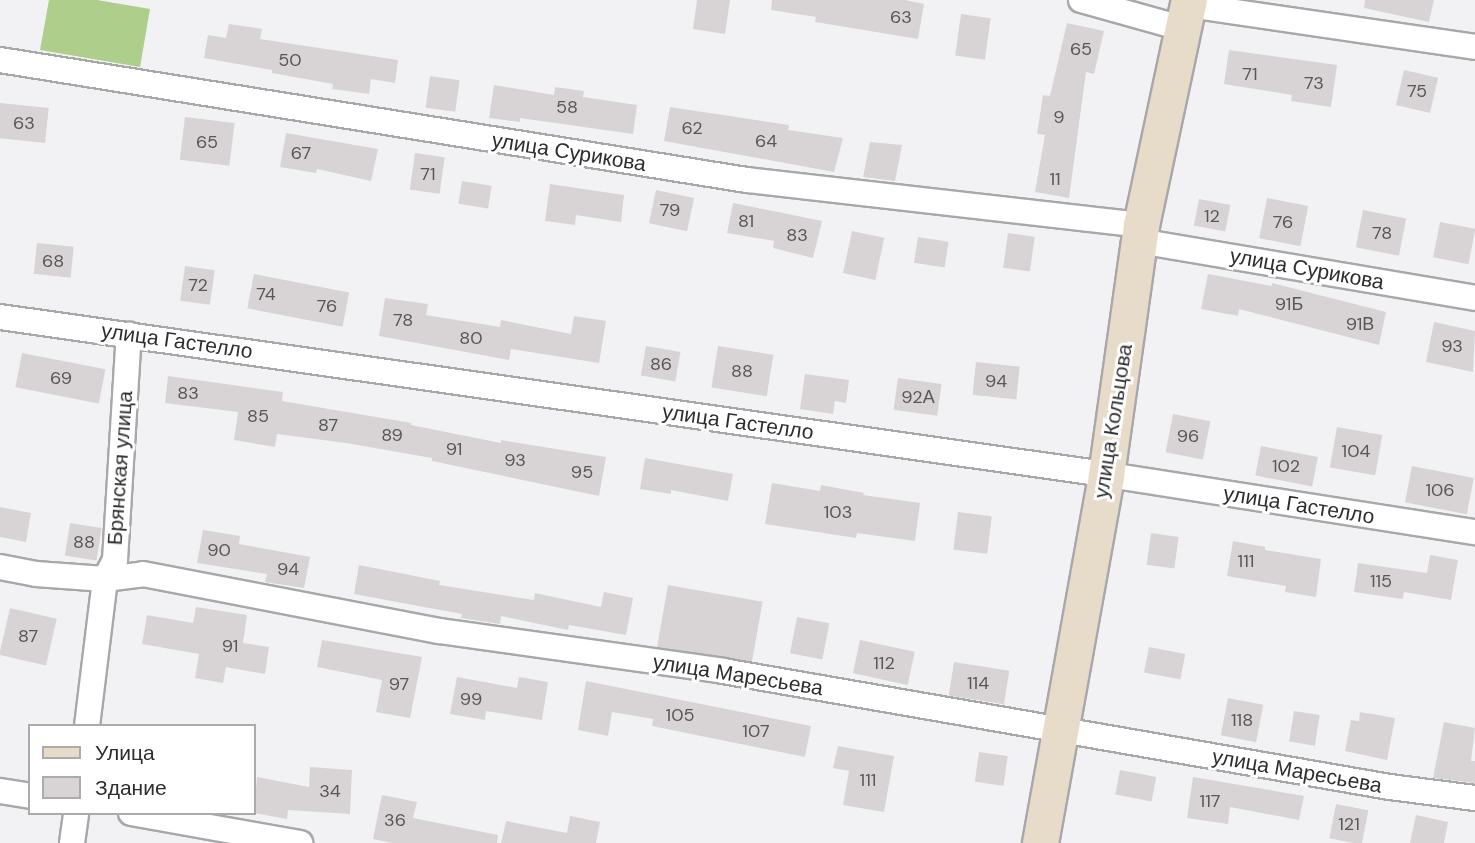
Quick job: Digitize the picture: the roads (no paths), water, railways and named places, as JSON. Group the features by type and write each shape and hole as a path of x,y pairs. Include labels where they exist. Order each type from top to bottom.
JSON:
{"street":[{"path":"1081,0 1475,47"},
{"name":"улица Кольцова","path":"1040,843 1058,730 1106,475 1140,233 1186,11"},
{"name":"улица Сурикова","path":"0,60 747,180 1140,233 1475,298"},
{"name":"улица Гастелло","path":"0,317 1106,475 1475,532"},
{"name":"Брянская улица","path":"86,724 105,579 115,560 129,334"},
{"name":"улица Маресьева","path":"0,567 36,574 105,579 143,574 440,631 723,671 1058,730 1475,798"},
{"path":"0,791 28,796"},
{"path":"72,843 76,815"},
{"path":"142,815 300,843"}]}
